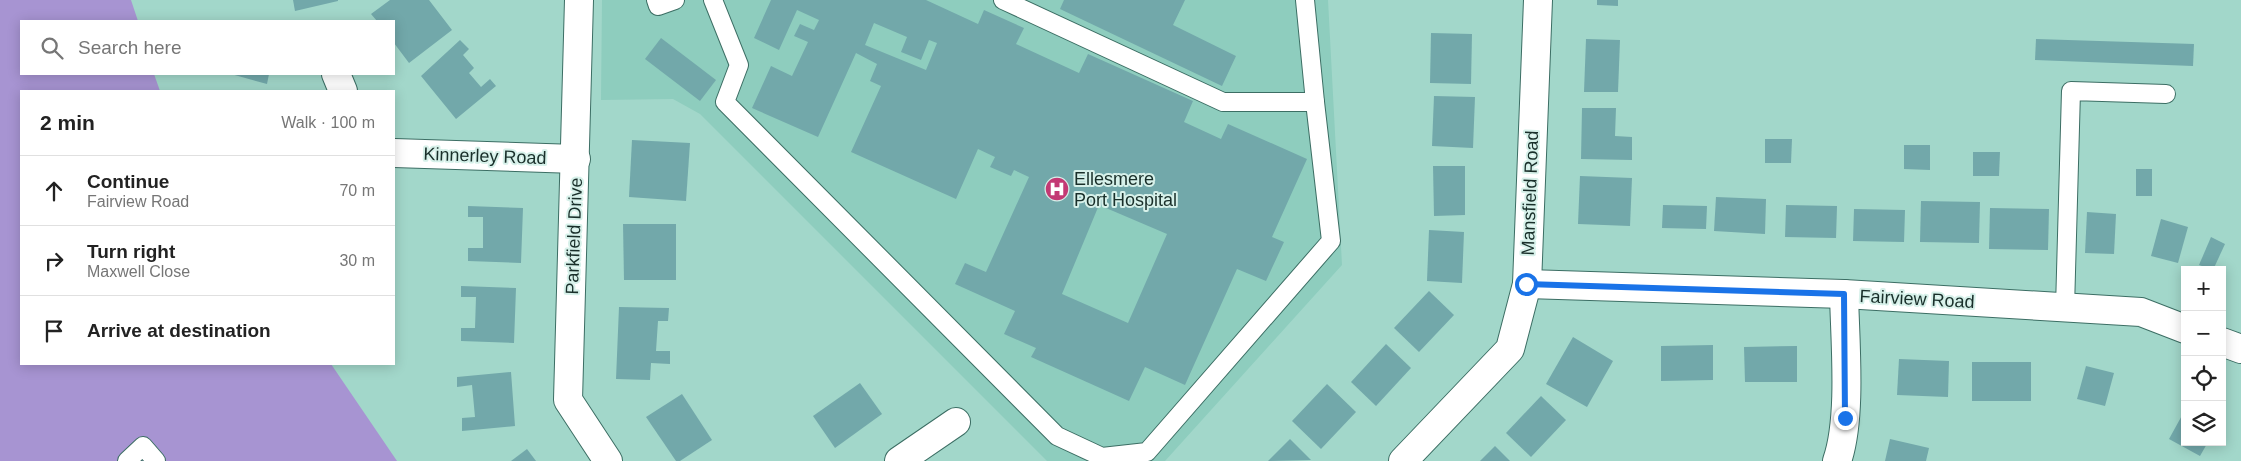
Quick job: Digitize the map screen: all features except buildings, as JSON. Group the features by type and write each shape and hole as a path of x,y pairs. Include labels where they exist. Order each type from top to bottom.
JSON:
{"street":[{"name":"Parkfield Drive","path":"579,0 568,400 608,461"},
{"name":"Mansfield Road","path":"1403,461 1510,350 1526,284 1538,0"},
{"path":"336,75 343,90"},
{"name":"Kinnerley Road","path":"395,153 576,159"},
{"name":"Fairview Road","path":"1526,284 1844,294 2141,312 2181,327"},
{"path":"1837,461 1842,446 1845,418 1844,294"},
{"path":"2226,343 2241,349"},
{"path":"899,461 956,422"}],"lane":[{"path":"656,0 658,6 675,0"},
{"path":"712,0 739,65 725,102 1057,436 1102,457 1147,452 1331,240 1305,0"},
{"path":"1003,0 1223,102 1315,102"},
{"path":"2065,308 2071,90 2166,94"},
{"path":"127,461 143,446 156,461"}],"shaded area":[{"path":"0,0 131,0 138,20 20,20 20,75 154,75 160,90 20,90 20,365 332,365 397,461 0,461"},
{"name":"Ellesmere Port Hospital","path":"602,0 1328,0 1342,265 1165,461 1047,461 700,114 673,99 601,100"}],"place":[{"name":"Ellesmere Port Hospital","path":"1057,189"}],"route":[{"path":"1526,284 1844,294 1845,418"}]}
